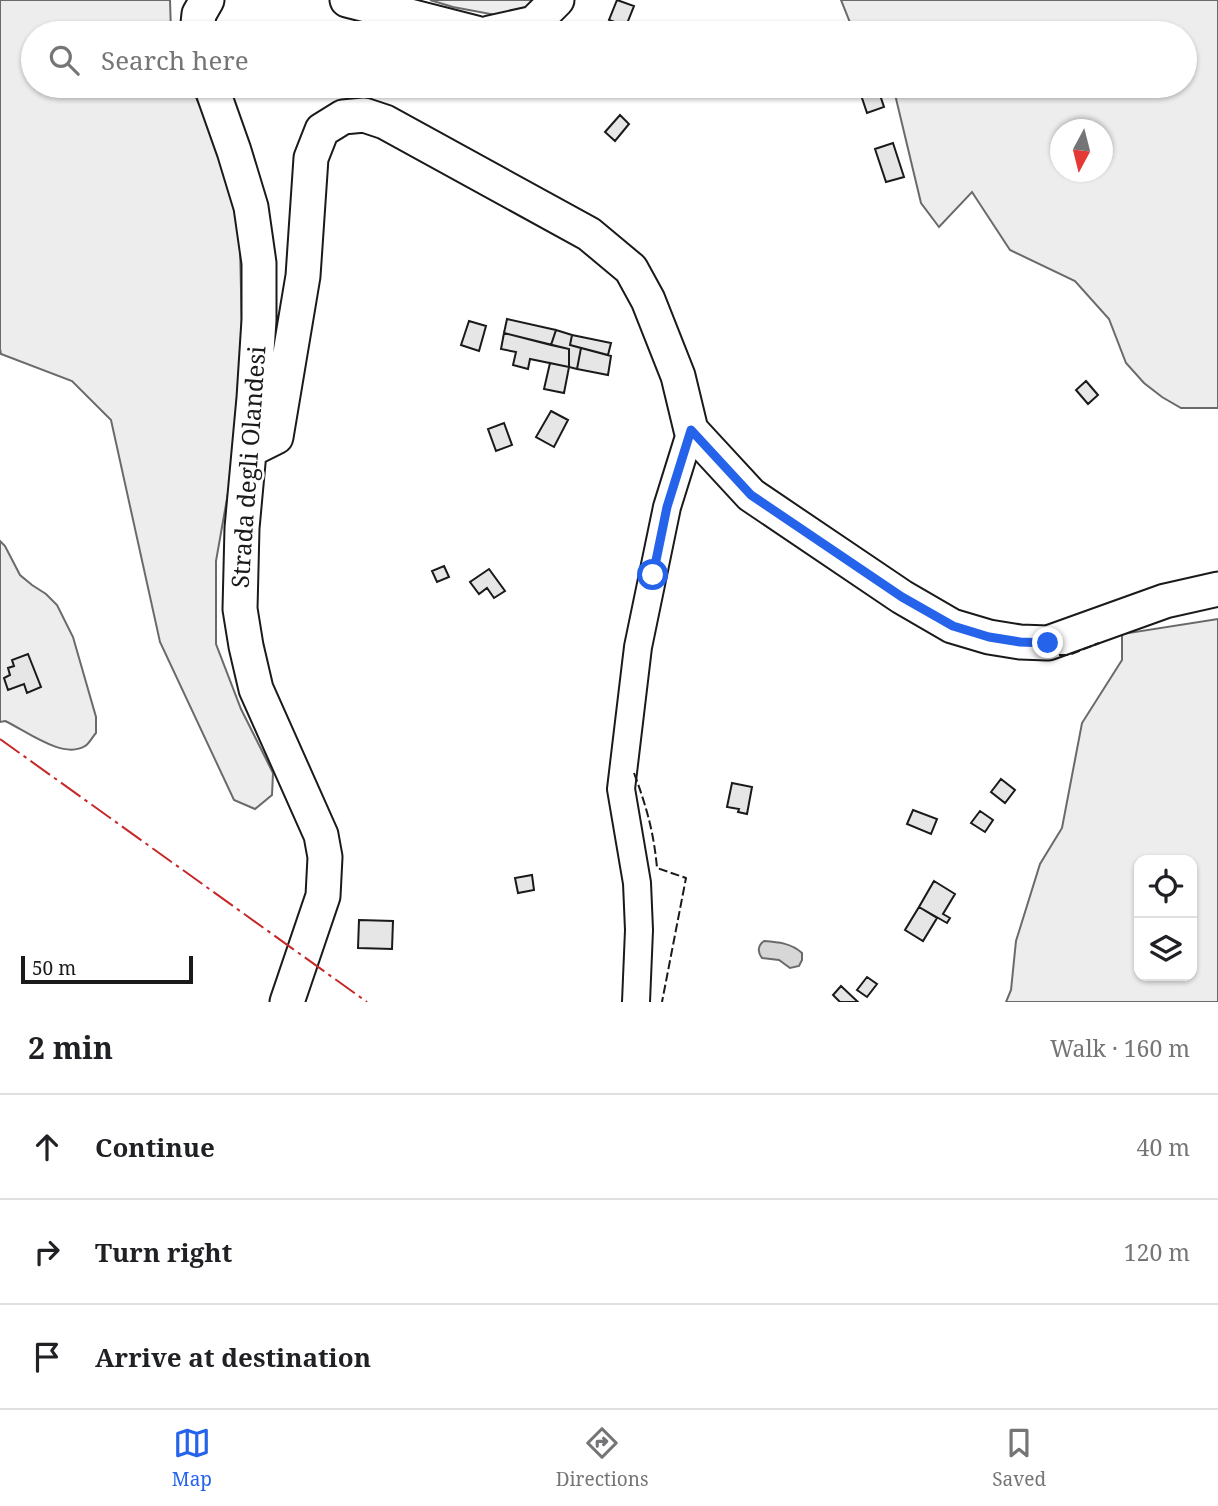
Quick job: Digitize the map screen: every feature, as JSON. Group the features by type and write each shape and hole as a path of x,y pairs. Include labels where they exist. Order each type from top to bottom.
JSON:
{"main road":[{"path":"198,21 207,0"},
{"path":"347,0 429,21"},
{"path":"536,21 557,0"},
{"name":"Strada degli Olandesi","path":"215,98 251,207 259,263 259,320 242,528 240,609 256,689 321,835 325,857 323,896 287,1002"},
{"path":"250,450 276,437 303,276 311,158 322,130 343,117 364,115 385,122 589,234 631,269 648,300 678,376 691,430 751,495 902,597 953,626 989,637 1048,643 1165,601 1218,589"}],"street":[{"path":"636,1002 639,930 637,883 621,789 638,647 667,507 691,430"}],"shaded area":[{"path":"0,0 170,0 171,21 21,21 21,98 196,98 233,192 240,247 242,332 231,476 216,561 216,644 241,709 273,773 272,795 255,809 234,800 160,642 111,420 72,381 1,354"},
{"path":"430,0 536,0 532,5 501,16"},
{"path":"841,0 1218,0 1218,408 1181,408 1144,383 1126,363 1109,319 1075,281 1010,250 972,192 939,227 921,203 896,98 1197,98 1197,21 849,21"},
{"path":"0,541 20,575 57,605 73,637 96,717 96,733 85,746 76,749 55,747 5,721 0,722"},
{"path":"1218,619 1218,1002 1006,1002 1011,990 1016,941 1040,864 1062,828 1082,723 1122,660 1122,634"},
{"path":"764,941 784,944 798,950 802,953 799,966 790,968 779,960 762,958 759,949"}],"building":[{"path":"617,0 634,6 628,21 609,20"},
{"path":"862,98 881,98 884,107 867,113"},
{"path":"620,115 629,124 615,141 605,132"},
{"path":"893,143 904,177 886,182 875,149"},
{"path":"507,319 556,330 551,345 504,333"},
{"path":"469,321 486,326 479,351 461,345"},
{"path":"556,330 572,335 570,345 581,348 577,369 569,367 569,349 551,345"},
{"path":"504,333 569,349 569,367 530,359 528,369 513,365 516,352 501,349"},
{"path":"572,335 611,343 608,355 570,345"},
{"path":"581,348 611,356 608,375 577,369"},
{"path":"550,363 569,367 564,393 544,389"},
{"path":"1086,381 1098,395 1088,404 1076,390"},
{"path":"551,411 568,420 554,447 536,437"},
{"path":"504,423 512,445 496,451 488,429"},
{"path":"444,566 449,577 437,582 432,571"},
{"path":"489,569 505,591 494,598 487,588 479,594 470,582"},
{"path":"28,654 41,687 27,693 24,684 8,690 4,678 10,675 8,668 14,666 12,660"},
{"path":"1001,779 1015,790 1005,803 991,792"},
{"path":"732,783 752,787 747,814 727,807"},
{"path":"913,810 937,819 931,834 907,824"},
{"path":"980,811 993,820 985,832 971,823"},
{"path":"532,875 534,890 518,893 515,878"},
{"path":"934,881 955,894 943,914 950,918 947,923 919,907"},
{"path":"919,907 937,918 923,941 905,930"},
{"path":"359,920 393,921 392,949 358,948"},
{"path":"867,977 877,984 867,997 857,990"},
{"path":"841,986 858,1002 840,1002 833,995"}],"fence":[{"path":"1059,655 1069,655 1099,643"},
{"path":"634,773 649,819 657,868 686,878 662,1002"}],"power":[{"path":"0,739 367,1002"}],"route":[{"path":"653,575 667,507 691,430 751,495 902,597 953,626 989,637 1048,643"}]}
